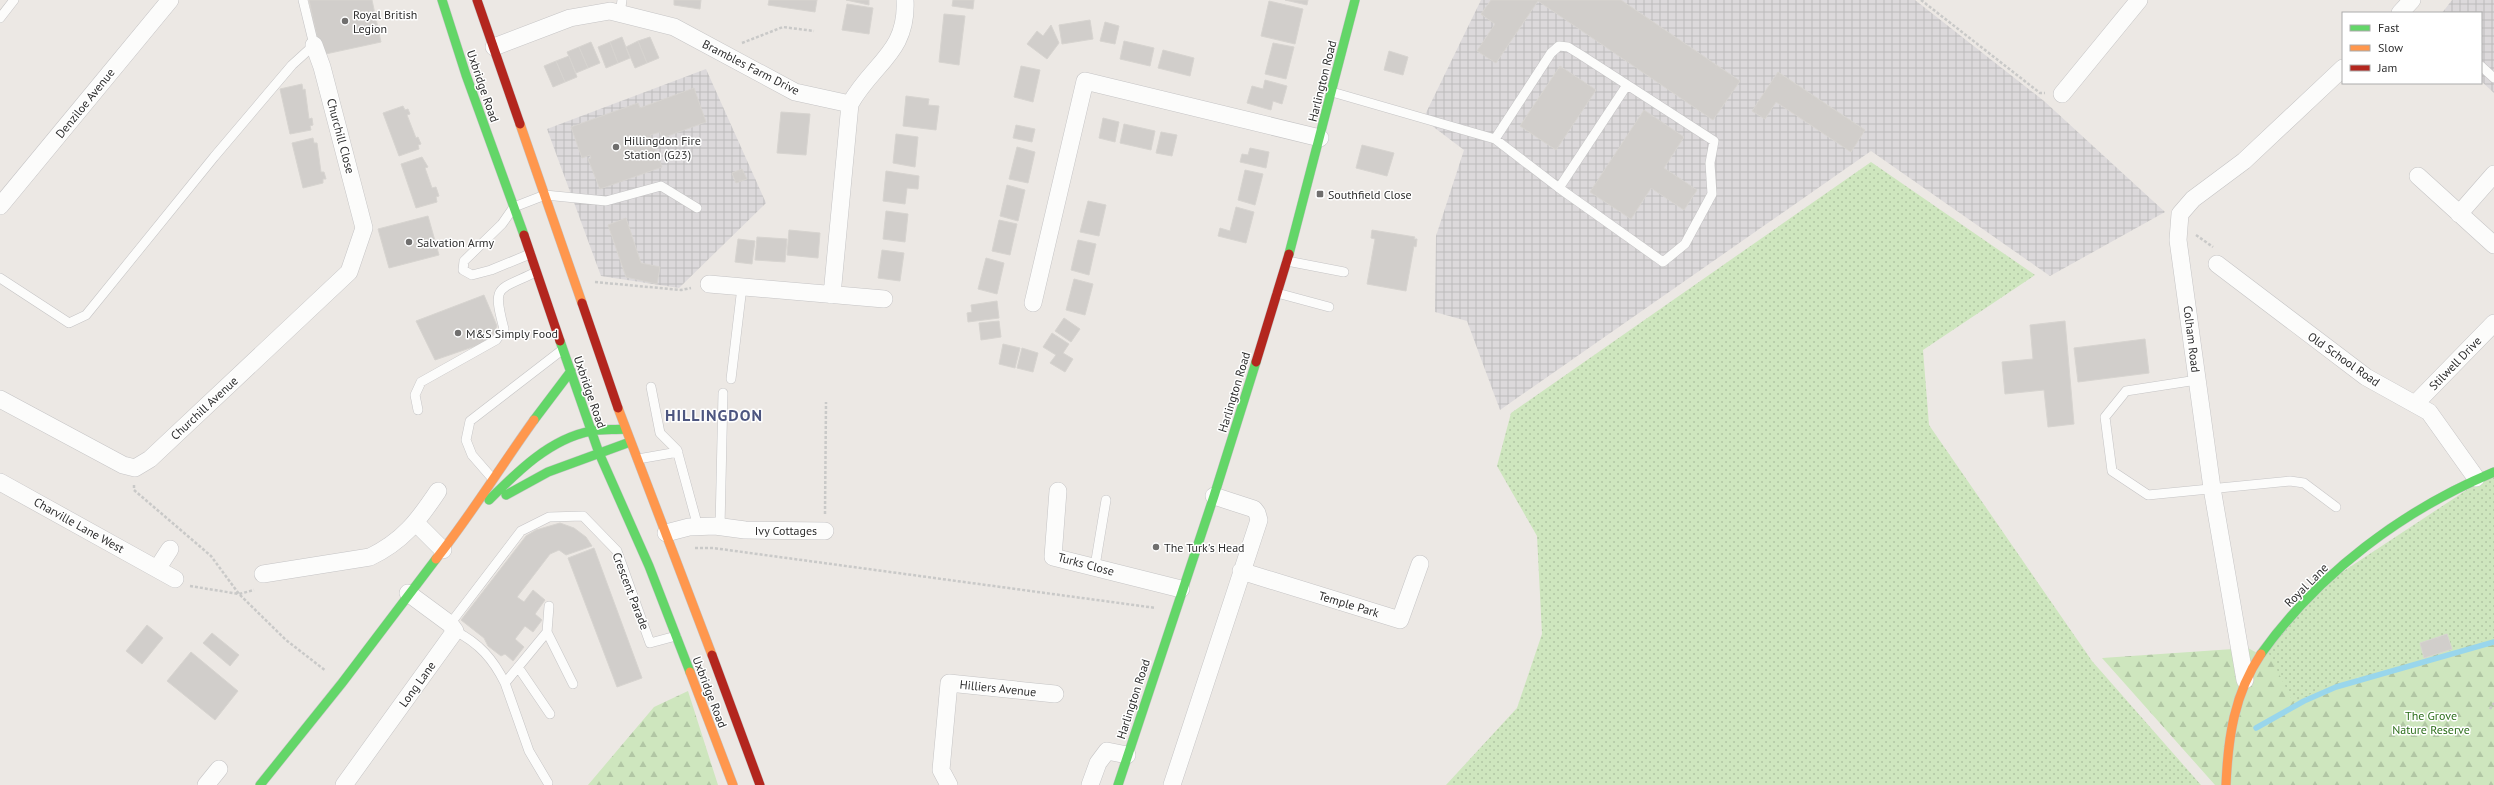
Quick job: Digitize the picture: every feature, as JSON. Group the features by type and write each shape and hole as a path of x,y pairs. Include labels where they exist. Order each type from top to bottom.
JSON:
{"main road":[{"name":"Uxbridge Road","path":"442,0 466,76 514,207 598,453 633,529 733,785"},
{"name":"Uxbridge Road","path":"477,0 576,281 625,429 666,533 760,785"},
{"name":"Harlington Road","path":"1118,785 1181,589 1214,496 1287,261 1355,0"},
{"path":"460,529 492,478 571,371"},
{"path":"260,785 342,683 408,593 460,529 475,514 524,467 560,443 591,431 625,429"},
{"path":"475,514 548,472 630,442"},
{"name":"Royal Lane","path":"2226,785 2230,731 2245,680 2265,646 2318,588 2366,545 2420,508 2476,478 2494,472"}],"street":[{"name":"Denziloe Avenue","path":"0,206 170,0"},
{"path":"832,295 850,104 861,85 892,50 901,36 906,18 905,0"},
{"path":"2062,94 2139,0"},
{"path":"2401,12 2412,0"},
{"name":"Brambles Farm Drive","path":"494,47 570,18 610,11 621,7 674,27 795,92 850,104"},
{"name":"Churchill Close","path":"314,46 322,66 364,228"},
{"name":"Colham Road","path":"2245,680 2212,488 2178,240 2180,214 2193,199 2244,161 2342,69"},
{"path":"1034,303 1085,81 1320,138"},
{"path":"2459,214 2494,174"},
{"path":"2418,176 2494,245"},
{"name":"Churchill Avenue","path":"135,468 150,459 349,272 364,228"},
{"name":"Old School Road","path":"2217,264 2366,377 2416,403 2429,412 2440,425 2476,478"},
{"path":"710,284 884,299"},
{"name":"Stilwell Drive","path":"2416,403 2494,323"},
{"path":"0,399 116,462 135,468"},
{"name":"Charville Lane West","path":"0,482 175,579"},
{"path":"263,574 370,557 386,550 410,531 438,491"},
{"name":"Turks Close","path":"1058,492 1053,557 1094,566 1181,589"},
{"path":"1172,785 1258,520 1258,513 1254,509 1214,496"},
{"path":"416,523 443,550"},
{"name":"Ivy Cottages","path":"666,533 698,527 720,526 746,530 825,531"},
{"path":"158,569 170,549"},
{"name":"Temple Park","path":"1241,571 1400,620 1420,564"},
{"path":"408,593 452,628"},
{"name":"Long Lane","path":"344,785 452,628"},
{"name":"Hilliers Avenue","path":"949,785 941,770 949,683 1055,694"},
{"path":"1090,785 1098,763 1107,751 1128,755"},
{"path":"206,785 219,769"}],"lane":[{"path":"0,18 14,0"},
{"path":"0,278 69,323 86,315 214,157 292,65 314,46 303,0"},
{"path":"1332,92 1495,139 1559,188 1663,262 1685,244 1712,194 1710,164 1714,141 1568,47 1559,46 1551,53 1495,139"},
{"path":"2482,67 2494,78"},
{"path":"1559,188 1627,85"},
{"path":"530,254 472,275 463,270 464,261 502,224 514,207 545,195 606,201 661,186 697,208"},
{"path":"1287,261 1344,272"},
{"path":"418,410 415,395 421,382 496,340 504,329 496,301 498,293 502,288 536,272"},
{"path":"731,379 742,287"},
{"path":"1277,293 1329,307"},
{"path":"492,478 472,455 466,440 470,421 562,350"},
{"path":"2197,380 2126,391 2105,417 2112,471 2148,495 2290,481 2304,483 2336,507"},
{"path":"651,387 660,433 678,452 698,527"},
{"path":"720,526 723,393"},
{"path":"637,460 678,452"},
{"path":"1094,566 1106,500"},
{"name":"Crescent Parade","path":"452,628 521,531 549,517 583,516 617,551 650,643 676,636"},
{"path":"549,606 547,632 573,684"},
{"path":"452,628 474,641 488,655 505,683 529,751 548,783"},
{"path":"505,683 547,632"},
{"path":"518,667 550,714"}],"path":[{"path":"1921,0 2040,93 2062,94"},
{"path":"721,52 783,27 814,30"},
{"path":"2179,227 2194,234 2216,250 2217,264"},
{"path":"576,281 681,290 710,284"},
{"name":"Ivy Cottages","path":"825,531 826,402"},
{"path":"135,468 134,490 211,556 239,594 286,640 342,683"},
{"path":"672,549 713,548 1174,611"},
{"path":"175,579 182,584 233,593"},
{"path":"2490,709 2494,703"}],"shaded area":[{"path":"1481,0 1915,0 2044,101 2165,212 2050,276 1871,151 1500,410 1467,321 1435,312 1436,236 1464,150 1423,119"},
{"path":"2452,0 2494,0 2494,93 2482,82 2482,12 2443,12"},
{"path":"706,69 766,203 679,288 601,276 547,129"}],"green space":[{"path":"1871,162 2035,275 1923,350 1929,425 2092,661 2201,785 1446,785 1517,708 1542,634 1537,536 1497,466 1511,413"},
{"path":"2494,472 2494,785 2290,785 2265,646 2318,588"},
{"name":"The Grove Nature Reserve","path":"2494,638 2494,785 2215,785 2102,658 2248,648 2259,654 2265,646 2293,702 2335,683"},
{"path":"688,691 718,785 588,785 654,707"}],"building":[{"name":"Royal British Legion","path":"309,0 372,0 381,42 321,55"},
{"path":"674,0 701,0 700,9 674,5"},
{"path":"769,0 817,0 815,12 768,5"},
{"path":"846,0 869,0 869,5"},
{"path":"953,0 974,0 973,9 952,6"},
{"path":"1285,0 1308,0 1307,5"},
{"path":"1491,0 1621,0 1740,81 1713,120 1538,1 1496,63 1477,51 1495,24 1481,14"},
{"path":"1269,1 1303,9 1295,44 1261,36"},
{"path":"847,4 873,8 869,34 842,30"},
{"path":"944,14 965,16 959,65 939,62"},
{"path":"1090,20 1093,39 1062,44 1059,25"},
{"path":"1105,22 1119,26 1115,44 1100,41"},
{"path":"1051,25 1059,43 1047,59 1027,44 1037,31 1043,36"},
{"path":"622,37 630,58 618,63 610,42"},
{"path":"650,37 659,58 647,63 638,41"},
{"path":"638,41 647,63 635,68 626,47"},
{"path":"1124,41 1154,48 1150,66 1120,59"},
{"path":"591,42 600,63 588,68 579,47"},
{"path":"610,42 618,63 606,68 598,47"},
{"path":"1273,43 1294,47 1286,79 1265,74"},
{"path":"579,47 588,68 576,73 567,52"},
{"path":"1163,50 1194,58 1190,76 1158,68"},
{"path":"1389,51 1408,57 1403,75 1384,70"},
{"path":"569,56 577,77 565,82 556,61"},
{"path":"556,61 565,82 553,87 544,66"},
{"path":"1021,66 1040,70 1033,102 1014,97"},
{"path":"1560,66 1596,90 1556,150 1520,126"},
{"path":"1778,72 1865,130 1851,152 1776,102 1765,119 1752,111"},
{"path":"1265,80 1287,86 1282,104 1273,101 1271,110 1247,103 1252,86 1263,89"},
{"path":"302,84 303,90 305,89 309,119 312,118 313,125 310,126 311,130 290,134 280,89"},
{"name":"Hillingdon Fire Station (G23)","path":"694,88 706,122 662,138 660,132 650,135 662,167 600,189 588,159 591,158 590,155 582,158 571,127 638,103 640,108"},
{"path":"906,96 929,99 928,105 939,106 936,130 903,126"},
{"path":"403,106 405,110 408,109 410,114 407,115 416,138 418,137 421,144 418,145 419,149 399,156 383,113"},
{"path":"1644,110 1684,137 1664,168 1697,190 1684,210 1651,188 1631,219 1590,192"},
{"path":"781,112 810,114 806,155 777,153"},
{"path":"1103,118 1119,122 1115,142 1099,138"},
{"path":"1124,124 1155,131 1151,150 1120,143"},
{"path":"1016,125 1035,129 1032,142 1013,138"},
{"path":"1161,132 1177,135 1172,156 1156,153"},
{"path":"896,134 918,137 915,167 893,163"},
{"path":"313,138 314,143 317,143 321,172 324,172 326,179 323,179 323,183 303,188 292,143"},
{"path":"1362,145 1394,153 1387,176 1356,168"},
{"path":"1017,147 1035,152 1028,183 1009,179"},
{"path":"1250,148 1269,152 1266,168 1240,162 1242,154 1248,155"},
{"path":"422,157 428,167 425,168 432,188 436,187 439,196 436,197 437,202 416,208 401,164"},
{"path":"742,169 747,179 736,183 732,173"},
{"path":"1245,170 1263,174 1255,205 1238,200"},
{"path":"886,171 919,176 918,189 907,188 905,204 883,201"},
{"path":"1007,185 1025,190 1018,221 1000,216"},
{"path":"1088,201 1106,205 1099,236 1080,232"},
{"path":"1236,207 1254,212 1246,243 1218,236 1220,228 1230,231"},
{"path":"886,211 908,214 905,242 883,239"},
{"name":"Salvation Army","path":"428,216 439,255 389,268 378,229"},
{"path":"626,218 641,263 660,267 657,284 626,277 608,225"},
{"path":"999,220 1017,224 1010,255 992,251"},
{"path":"789,230 820,233 818,258 787,255"},
{"path":"1372,230 1415,237 1414,239 1417,239 1416,247 1414,246 1406,291 1367,284 1375,239 1371,238"},
{"path":"757,237 787,239 785,262 755,260"},
{"path":"738,239 755,241 752,264 735,262"},
{"path":"1078,240 1096,244 1089,275 1071,270"},
{"path":"882,250 904,253 900,281 878,278"},
{"path":"986,258 1004,263 997,294 978,289"},
{"path":"1074,279 1093,284 1085,315 1066,310"},
{"name":"M&S Simply Food","path":"484,295 497,326 490,341 435,360 416,321"},
{"path":"997,301 999,318 968,322 967,313 972,312 971,305"},
{"path":"1064,318 1080,329 1071,342 1055,331"},
{"path":"999,321 1001,337 981,340 979,323"},
{"path":"2065,321 2074,424 2048,427 2044,390 2005,394 2002,362 2033,359 2030,325"},
{"path":"1052,333 1069,344 1063,353 1073,359 1065,372 1050,363 1056,355 1043,347"},
{"path":"2145,339 2149,373 2078,382 2074,348"},
{"path":"1003,344 1020,348 1015,368 999,364"},
{"path":"1022,348 1038,353 1033,372 1017,368"},
{"path":"560,523 574,528 586,537 592,546 566,555 559,550 550,554 517,597 524,602 533,590 545,600 535,614 542,620 533,632 525,626 515,639 524,647 513,661 505,654 501,656 488,646 484,638 461,620 526,536 536,530"},
{"path":"594,548 642,678 617,687 568,558"},
{"path":"147,625 163,638 142,664 126,651"},
{"path":"212,633 239,655 230,666 203,643"},
{"path":"2447,634 2452,649 2424,658 2420,643"},
{"path":"191,652 238,691 215,720 167,681"}],"waterway":[{"path":"2256,728 2304,701 2336,687 2494,642"}],"traffic: fast":[{"path":"442,0 466,75 524,235"},
{"path":"1289,254 1355,0"},
{"path":"560,341 599,453 649,566 690,672"},
{"path":"1118,785 1214,496 1256,362"},
{"path":"534,420 571,371"},
{"path":"489,500 523,468 548,449 562,441 591,431 625,429"},
{"path":"506,495 548,472 630,442"},
{"path":"2261,654 2284,624 2309,597 2336,571 2365,547 2427,505 2460,487 2494,472"},
{"path":"260,785 342,683 436,559"}],"traffic: slow":[{"path":"520,124 582,303"},
{"path":"618,408 712,655"},
{"path":"436,559 534,420"},
{"path":"2226,785 2234,717 2244,685 2261,654"},
{"path":"690,672 733,785"}],"traffic: jam":[{"path":"477,0 520,124"},
{"path":"524,235 560,341"},
{"path":"1256,362 1289,254"},
{"path":"582,303 618,408"},
{"path":"712,655 760,785"}],"place":[{"name":"Royal British Legion","path":"345,21"},
{"name":"Hillingdon Fire Station (G23)","path":"616,147"},
{"name":"Southfield Close","path":"1320,194"},
{"name":"Salvation Army","path":"409,242"},
{"name":"M&S Simply Food","path":"458,333"},
{"name":"The Turk's Head","path":"1156,547"}],"district":[{"name":"HILLINGDON","path":"714,415"}]}
